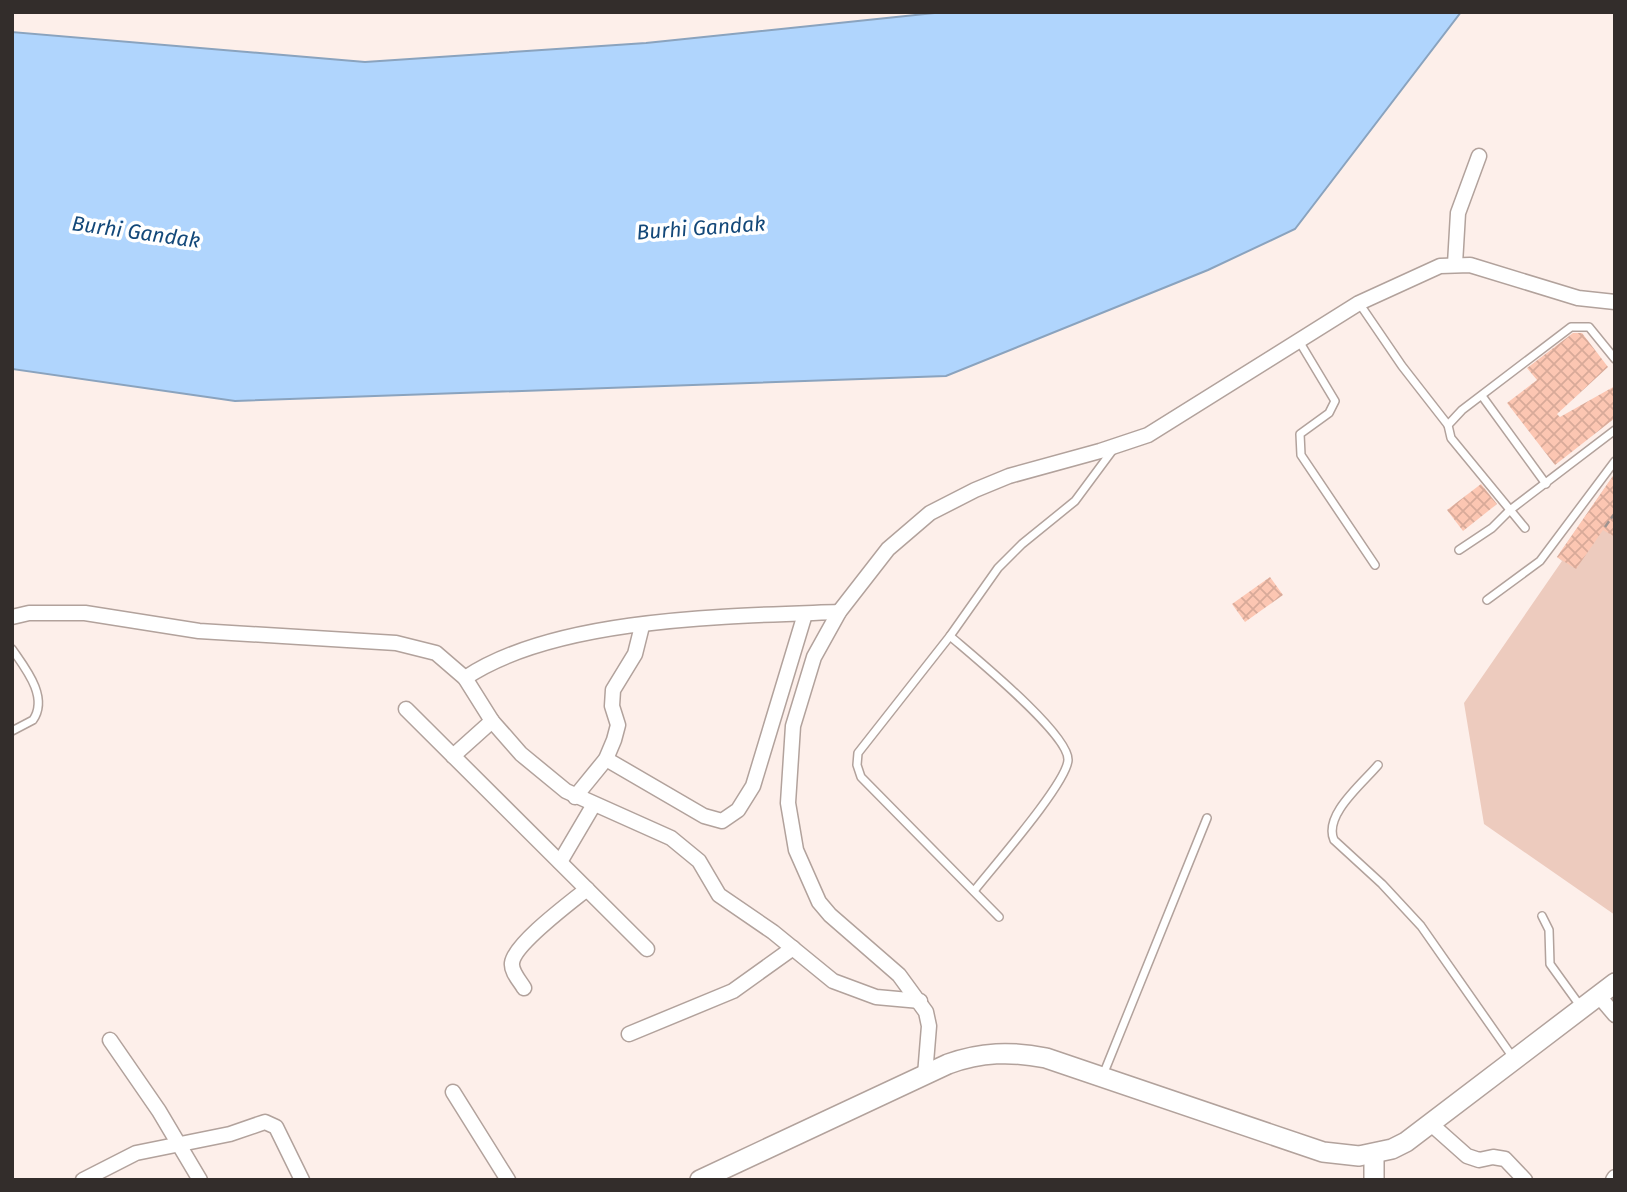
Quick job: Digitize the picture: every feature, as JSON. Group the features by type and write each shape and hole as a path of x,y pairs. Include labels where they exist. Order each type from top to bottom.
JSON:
{"street":[{"path":"1455,264 1458,213 1479,156"},
{"path":"925,1075 929,1026 920,1002 899,975 818,902 801,866 792,833 788,778 793,726 814,657 839,612 888,549 930,513 1009,476 1115,447 1157,430 1359,303 1440,266 1455,264 1489,269 1578,298 1615,302"},
{"path":"465,678 483,666 520,650 597,632 642,626 839,612"},
{"path":"12,617 29,613 85,613 200,631 396,643 436,653 465,678 492,721 544,775 593,806 633,820 671,838 699,861 719,895 793,948 833,981 848,989 876,997 920,1002"},
{"path":"606,759 704,816 722,821 730,817 753,786 805,614"},
{"path":"575,797 606,759 618,725 611,698 613,690 635,654 642,626"},
{"path":"406,709 646,949"},
{"path":"453,756 492,721"},
{"path":"560,862 593,806"},
{"path":"524,988 513,968 513,960 535,934 587,889"},
{"path":"629,1034 733,991 793,948"},
{"path":"699,1180 965,1058 1006,1053 1046,1058 1323,1152 1340,1155 1374,1154 1392,1149 1430,1124 1615,983"},
{"path":"1598,995 1615,1014"},
{"path":"110,1040 179,1143 200,1180"},
{"path":"453,1092 508,1180"},
{"path":"83,1180 136,1153 230,1134 259,1123 271,1123 302,1180"},
{"path":"1430,1124 1467,1156 1479,1160 1493,1157 1505,1159 1525,1180"},
{"path":"1374,1154 1374,1180"}],"lane":[{"path":"1359,303 1402,366 1448,425 1451,438 1525,528"},
{"path":"1448,425 1577,324 1594,331 1615,359"},
{"path":"1299,341 1335,401 1329,413 1300,434 1298,447 1333,506 1375,565"},
{"path":"1482,396 1546,484"},
{"path":"1459,550 1492,528 1510,510 1615,430"},
{"path":"999,916 861,777 857,765 861,748 950,636 1009,556 1075,501 1115,447"},
{"path":"1487,600 1540,561 1615,461"},
{"path":"950,636 1013,691 1059,738 1067,751 1068,762 1057,786 974,891"},
{"path":"12,649 36,689 38,707 33,720 12,731"},
{"path":"1378,765 1335,818 1331,834 1334,841 1382,884 1421,926 1479,1004 1514,1060"},
{"path":"1102,1076 1207,818"},
{"path":"1542,916 1549,930 1550,964 1581,1008"}],"path":[{"path":"1605,527 1615,513"}],"shaded area":[{"path":"1615,473 1615,915 1484,824 1464,703 1562,561 1557,557"}],"water":[{"name":"Burhi Gandak","path":"944,12 1461,12 1295,229 1208,270 946,376 235,401 12,369 12,32 365,62 646,43"}],"building":[{"path":"1573,333 1582,333 1608,367 1557,414 1560,417 1615,386 1615,418 1555,465 1507,403 1537,380 1527,368"},
{"path":"1615,473 1615,537 1603,530 1576,569 1557,557"},
{"path":"1481,484 1497,504 1463,531 1447,510"},
{"path":"1270,577 1283,595 1245,622 1232,604"}]}
